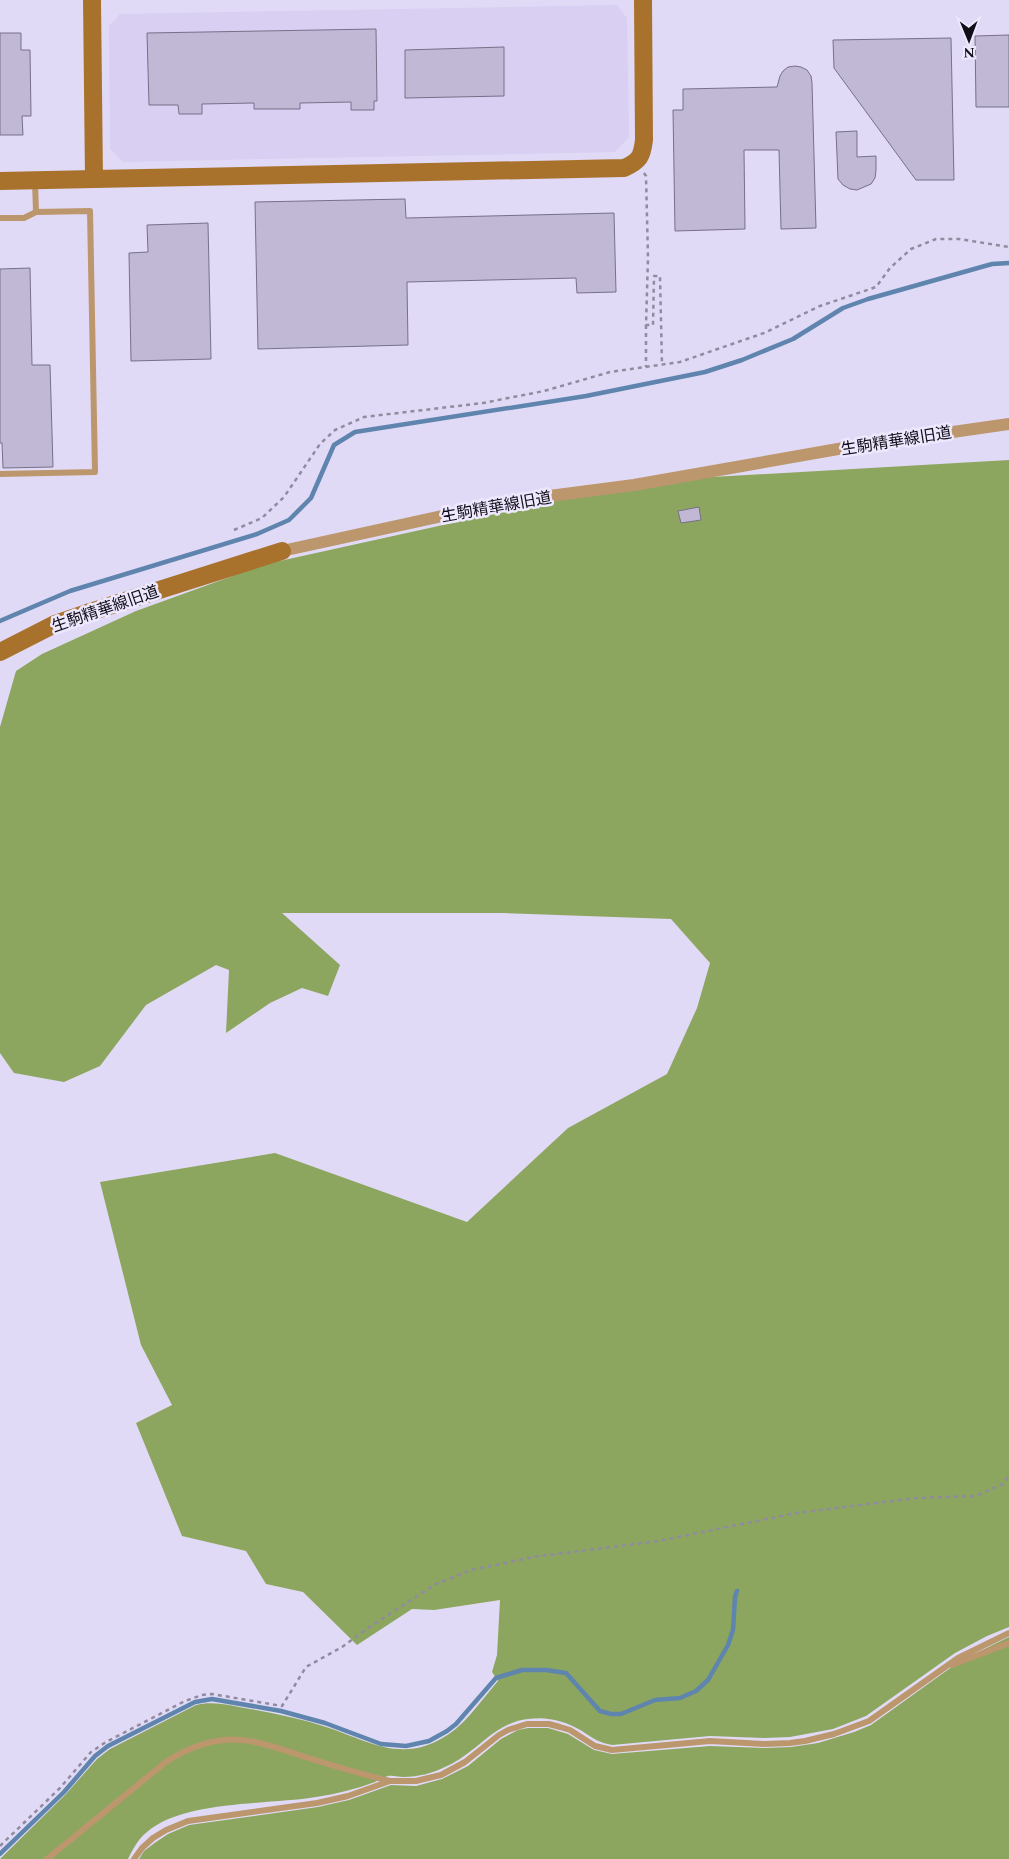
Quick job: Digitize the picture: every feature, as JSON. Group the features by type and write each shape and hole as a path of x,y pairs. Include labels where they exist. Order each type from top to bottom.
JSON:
{"street":[{"path":"92,0 94,178"},
{"path":"0,181 624,168 637,161 643,152 643,0"},
{"name":"生駒精華線旧道","path":"0,652 18,641 63,621 282,552 511,501 634,485 855,446 1009,424"}],"lane":[{"path":"35,180 36,212"},
{"path":"0,218 24,218 36,212 90,211 95,472 0,474"},
{"path":"48,1859 167,1761 195,1746 210,1742 226,1740 256,1743 390,1781 416,1782 441,1775 466,1762 503,1732 517,1726 538,1723 560,1726 595,1746 612,1750 710,1741 765,1744 806,1741 834,1734 869,1721 941,1669 973,1649 1009,1633"},
{"path":"941,1669 1009,1643"},
{"path":"134,1859 153,1838 166,1830 188,1821 317,1803 348,1796 390,1781"}],"path":[{"path":"637,161 646,176 648,258 646,367"},
{"path":"234,530 262,518 284,497 320,444 335,430 364,417 483,403 544,390 610,372 680,362 764,333 820,306 876,287 890,268 911,249 936,239 959,239 1009,247"},
{"path":"646,325 654,325 654,276 660,276 662,364"},
{"path":"0,1846 60,1788 91,1752 106,1742 185,1701 202,1695 222,1696 282,1706 306,1668 342,1647 436,1584 471,1570 533,1557 658,1541 796,1513 917,1498 976,1496 1003,1484 1009,1475"}],"shaded area":[{"path":"617,5 627,18 629,137 615,152 123,162 110,149 109,26 120,14"}],"green space":[{"path":"1009,460 1009,1627 955,1653 866,1716 833,1729 790,1737 710,1736 612,1745 596,1740 576,1727 563,1722 542,1718 528,1719 505,1726 458,1760 426,1774 409,1777 388,1776 361,1787 323,1796 227,1806 182,1814 163,1822 147,1832 138,1841 128,1859 0,1859 66,1794 97,1759 110,1749 196,1705 211,1703 290,1717 315,1723 385,1747 400,1749 416,1748 432,1743 456,1729 498,1681 492,1672 497,1655 500,1600 434,1610 412,1609 357,1645 303,1592 266,1584 246,1551 182,1536 136,1423 172,1405 141,1345 100,1182 275,1153 467,1222 568,1128 667,1074 697,1008 710,963 671,919 503,913 282,913 340,965 328,996 302,988 270,1003 226,1033 229,970 216,965 146,1005 100,1066 64,1082 14,1073 0,1053 0,727 16,671 42,654 136,611 266,564 643,481"},
{"path":"1009,1637 1009,1859 139,1859 144,1851 156,1842 168,1834 189,1825 318,1807 349,1800 391,1785 416,1786 442,1779 468,1766 501,1739 518,1730 528,1728 548,1728 568,1734 594,1750 612,1754 710,1746 765,1748 818,1743 871,1725 960,1661"}],"building":[{"path":"376,29 377,101 374,101 374,110 351,110 351,102 300,103 300,109 254,109 254,103 202,104 202,114 179,114 178,105 149,105 147,33"},
{"path":"0,33 21,33 21,50 30,50 31,116 22,116 23,135 0,135"},
{"path":"1009,35 1009,107 976,107 975,36"},
{"path":"951,38 954,180 916,180 834,68 833,40"},
{"path":"504,47 504,96 405,98 405,50"},
{"path":"795,66 807,70 811,76 812,83 816,228 781,229 779,150 744,150 745,229 675,231 673,110 683,110 683,89 777,87 783,71 788,67"},
{"path":"857,131 857,157 876,156 876,170 875,178 871,184 857,190 843,185 838,179 836,132"},
{"path":"405,199 406,218 614,213 616,292 577,293 576,278 407,282 408,345 258,349 255,202"},
{"path":"208,223 211,359 131,361 129,253 148,252 147,225"},
{"path":"30,268 32,365 50,365 53,467 3,468 2,443 0,443 0,269"},
{"path":"699,507 701,520 681,523 678,511"}],"waterway":[{"path":"0,621 70,591 257,534 289,520 311,498 334,445 355,432 586,396 705,372 742,360 793,339 843,308 868,299 992,264 1009,263"},
{"path":"0,1854 64,1792 95,1756 108,1746 195,1702 212,1699 281,1711 325,1723 381,1744 406,1746 429,1741 447,1731 456,1724 496,1678 522,1670 546,1670 566,1673 600,1711 611,1714 621,1714 655,1700 680,1698 696,1691 708,1680 728,1645 733,1630 737,1591"}]}
